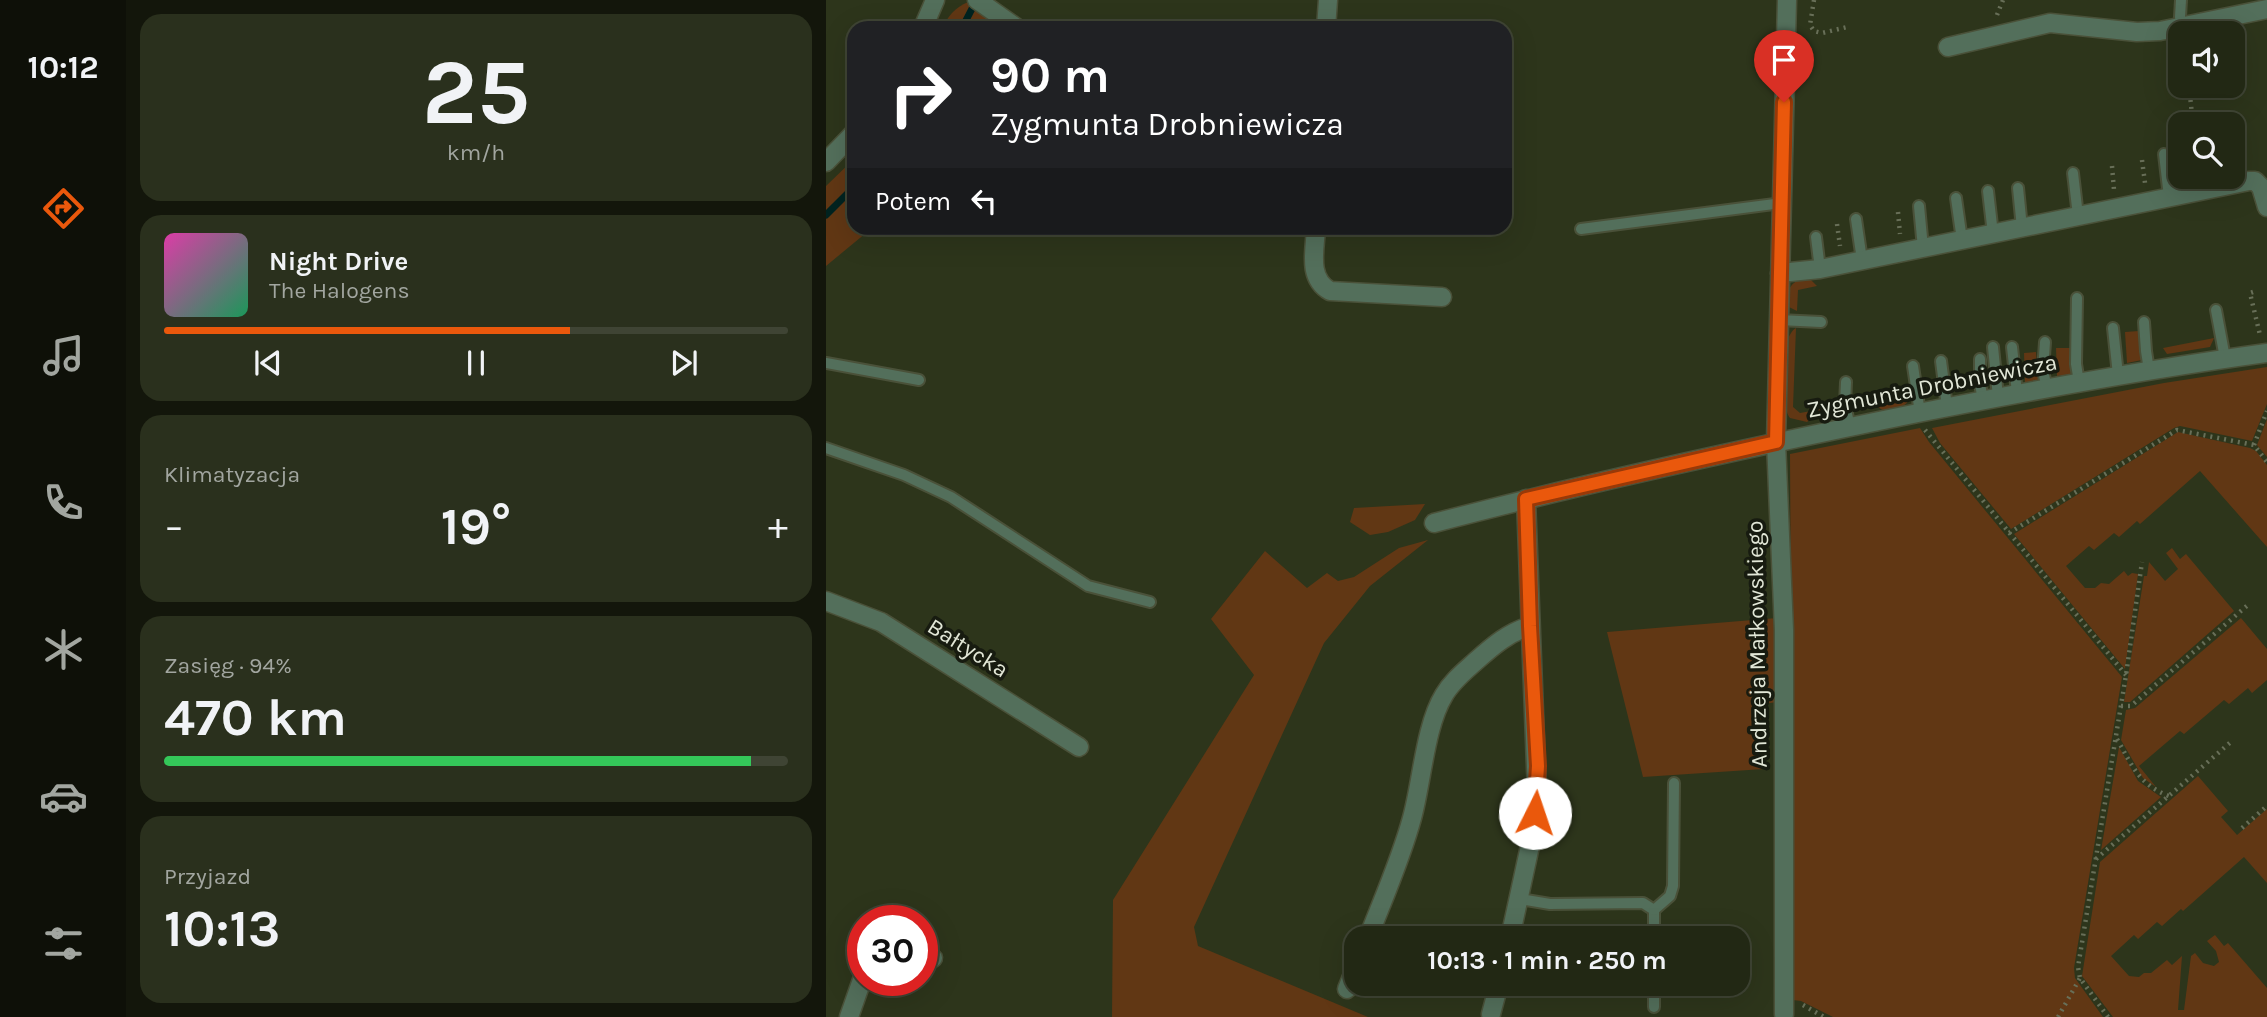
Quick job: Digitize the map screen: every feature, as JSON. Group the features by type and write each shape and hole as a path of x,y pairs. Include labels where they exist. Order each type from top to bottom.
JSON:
{"street":[{"path":"926,21 934,0"},
{"path":"977,0 1007,21"},
{"path":"1326,21 1328,0"},
{"name":"Andrzeja Małkowskiego","path":"1784,1014 1783,630 1776,442 1787,0"},
{"path":"2210,21 2267,9"},
{"path":"1948,47 2050,23 2137,32 2168,30"},
{"path":"826,162 847,140"},
{"path":"1780,273 1821,269 2255,181 2261,187 2267,207"},
{"path":"1316,235 1314,276 1321,286 1330,290 1442,297"},
{"name":"Zygmunta Drobniewicza","path":"1434,523 1526,499 1776,442 1947,407 2118,375 2267,353"},
{"path":"1513,926 1533,832 1537,794 1526,499"},
{"name":"Bałtycka","path":"826,601 881,622 1079,747"},
{"path":"1373,926 1412,819 1436,712 1444,694 1457,678 1496,642 1513,631 1530,626"},
{"path":"849,1017 856,996"},
{"path":"1491,1014 1496,996"}],"lane":[{"path":"2181,0 2181,21"},
{"path":"2164,154 2169,197"},
{"path":"2073,173 2078,216"},
{"path":"2018,188 2022,228"},
{"path":"1988,191 1993,234"},
{"path":"1956,198 1962,240"},
{"path":"1581,229 1782,203"},
{"path":"1919,206 1923,248"},
{"path":"1856,219 1862,260"},
{"path":"1815,237 1821,269"},
{"path":"2077,298 2076,364 2079,382"},
{"path":"2216,310 2225,358"},
{"path":"1779,320 1821,322"},
{"path":"2144,322 2149,370"},
{"path":"2113,328 2118,375"},
{"path":"2045,342 2043,371 2047,388"},
{"path":"1990,399 1993,347"},
{"path":"2012,347 2017,393"},
{"path":"1980,359 1980,384 1990,399"},
{"path":"1941,361 1947,407"},
{"path":"826,363 919,380"},
{"path":"1913,366 1920,413"},
{"path":"1846,382 1850,427"},
{"path":"826,448 904,475 951,497 1088,586 1150,601"},
{"path":"1654,926 1654,910 1670,896 1673,886 1674,783"},
{"path":"1520,899 1550,904 1643,904 1654,910"},
{"path":"1654,996 1654,1007"}],"path":[{"path":"1814,0 1810,24 1814,31 1822,33 1847,27"},
{"path":"2142,160 2145,186"},
{"path":"2112,166 2115,192"},
{"path":"1898,212 1900,238"},
{"path":"1837,224 1840,249"},
{"path":"2253,292 2250,293 2258,330"},
{"path":"2254,446 2267,411"},
{"path":"1920,413 1923,425 1933,442 2126,675"},
{"path":"2009,533 2177,430 2254,446 2267,461"},
{"path":"2108,1017 2080,978 2078,967 2142,562"},
{"path":"2121,706 2131,706 2249,604"},
{"path":"2116,737 2141,780 2152,789 2169,796"},
{"path":"2096,859 2232,741"},
{"path":"2242,828 2267,807"},
{"path":"2058,1017 2080,978"}],"shaded area":[{"path":"968,2 996,21 946,21 959,7"},
{"path":"847,166 847,235 864,235 826,266 826,186"},
{"path":"1809,278 1817,286 1798,290 1797,311 1789,307 1788,293 1794,283"},
{"path":"1796,328 1793,407 1800,413 1839,406 1833,413 1816,414 1807,422 1790,418 1784,399 1786,344"},
{"path":"2139,331 2142,360 2127,363 2125,332"},
{"path":"2214,338 2210,347 2167,354 2163,348"},
{"path":"2056,348 2071,348 2072,374 2057,376"},
{"path":"2036,352 2038,380 2025,383 2024,353"},
{"path":"2267,367 2267,404 2252,441 2180,426 2174,428 2011,529 1940,443 1932,428 2164,383"},
{"path":"1911,395 1904,405 1884,411 1869,401"},
{"path":"2267,419 2267,457 2257,445"},
{"path":"1920,428 2122,677 2074,968 2075,978 2103,1017 1833,1017 1801,1001 1793,1000 1790,454"},
{"path":"2178,432 2250,448 2256,451 2267,465 2267,547 2200,471 2140,524 2137,521 2119,537 2114,533 2094,550 2089,546 2066,566 2085,588 2095,588 2101,583 2109,584 2124,571 2128,576 2132,573 2138,574 2125,669 2014,534"},
{"path":"1425,504 1415,520 1388,532 1370,535 1350,522 1354,508"},
{"path":"1428,540 1370,586 1324,643 1194,927 1198,946 1368,1017 1112,1017 1113,900 1254,675 1211,619 1265,551 1307,588 1327,573 1338,581 1354,577 1399,548"},
{"path":"2172,548 2180,559 2186,554 2234,611 2130,702 2124,702 2144,576 2147,576 2149,562 2165,581 2178,569 2166,553"},
{"path":"1777,618 1777,702 1763,704 1764,769 1643,777 1607,632"},
{"path":"2241,618 2267,649 2267,680 2252,693 2248,688 2229,704 2224,700 2184,734 2180,731 2139,766 2156,787 2143,778 2121,740 2126,710 2135,708"},
{"path":"2119,747 2138,781 2161,797 2101,850"},
{"path":"2198,776 2228,811 2221,817 2237,835 2267,809 2267,883 2244,857 2183,911 2181,909 2162,926 2157,922 2138,939 2134,935 2111,956 2129,976 2139,977 2144,973 2151,973 2167,960 2172,965 2182,956 2178,1010 2184,1010 2191,956 2195,953 2203,963 2214,966 2219,962 2216,951 2207,941 2215,935 2224,946 2228,943 2267,988 2267,1017 2113,1017 2082,976 2100,862"}],"waterway":[{"path":"966,21 976,1"},
{"path":"826,215 847,194"}],"route":[{"path":"1535,813 1538,766 1526,499 1776,442 1784,102"}]}
